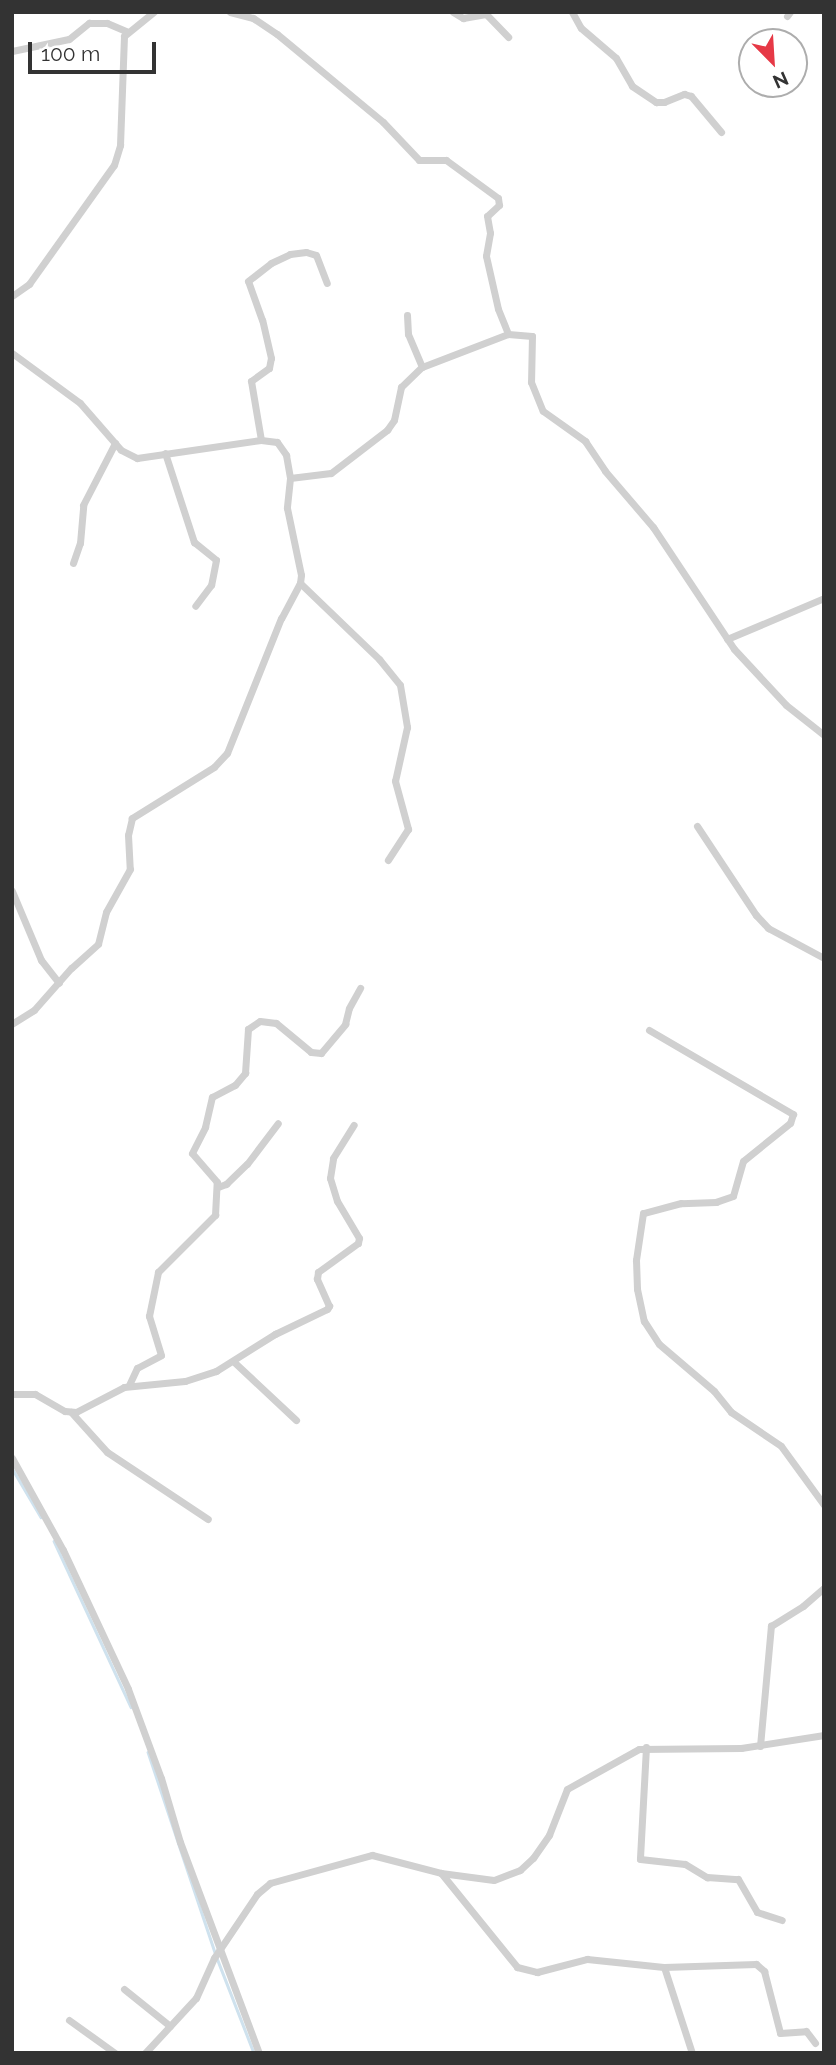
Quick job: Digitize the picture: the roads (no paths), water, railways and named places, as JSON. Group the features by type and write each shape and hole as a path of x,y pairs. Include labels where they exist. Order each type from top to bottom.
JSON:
{"street":[{"path":"12,296 29,284 114,165 120,145 123,41 126,31 154,12"},
{"path":"230,12 250,14 277,34 383,122 419,160 446,160 498,198 499,205 487,216 490,233 486,256 498,309 508,334"},
{"path":"453,12 463,18 486,14 508,37"},
{"path":"572,12 581,28 615,58 632,86 656,102 664,103 684,94 691,96 721,132"},
{"path":"12,51 69,39 89,23 107,23 126,31"},
{"path":"261,440 250,386 254,376 269,368 271,358 262,320 248,281 281,258 306,253 316,255 327,283"},
{"path":"407,315 408,334 422,367"},
{"path":"290,478 331,473 387,430 394,420 401,387 422,367 508,334 532,336 531,382 543,411 585,441 608,474 653,527 727,639 786,705 824,735"},
{"path":"12,353 80,403 128,455 137,458 269,439 282,447 290,478 287,508 297,544 300,583 281,618 227,753 214,767 132,818 128,835 130,869 107,912 98,944 34,1010 12,1024"},
{"path":"73,563 80,543 83,505 116,443"},
{"path":"165,453 194,542 216,564 211,585 195,606"},
{"path":"300,583 379,659 400,685 407,727 395,781 408,830 387,860"},
{"path":"727,639 824,598"},
{"path":"697,826 756,915 768,928 824,958"},
{"path":"12,891 41,961 59,983"},
{"path":"129,1385 137,1368 160,1355 149,1316 155,1278 162,1267 211,1220 217,1209 218,1187 191,1153 206,1122 212,1097 235,1085 245,1073 248,1029 260,1021 275,1023 311,1052 321,1053 345,1024 360,988"},
{"path":"649,1030 793,1114 790,1123 743,1161 733,1196 716,1202 681,1203 643,1213 640,1218 636,1261 637,1289 644,1321 659,1345 714,1391 732,1412 780,1446 824,1505"},
{"path":"218,1187 226,1184 247,1164 278,1123"},
{"path":"71,1412 81,1410 129,1385 200,1377 234,1362 275,1334 329,1306 317,1279 318,1272 358,1243 359,1238 337,1201 330,1178 333,1158 354,1125"},
{"path":"234,1362 296,1420"},
{"path":"12,1394 35,1394 71,1412 107,1452 208,1519"},
{"path":"12,1458 64,1550 128,1689 217,1953 259,2053"},
{"path":"760,1746 771,1626 803,1606 824,1588"},
{"path":"145,2053 196,1998 217,1953 257,1894 270,1884 292,1875 372,1855 441,1872 494,1880 520,1870 543,1846 567,1789 646,1747 728,1749 824,1735"},
{"path":"646,1747 640,1859 685,1864 707,1877 738,1879 757,1912 782,1920"},
{"path":"441,1872 509,1960 529,1972 587,1959 664,1968 760,1966 779,2033 806,2031 815,2043"},
{"path":"664,1968 692,2053"},
{"path":"124,1989 170,2026"},
{"path":"69,2020 115,2053"}],"waterway":[{"path":"12,1468 41,1517"},
{"path":"54,1541 131,1707"},
{"path":"148,1752 215,1952"},
{"path":"217,1958 254,2053"}]}
